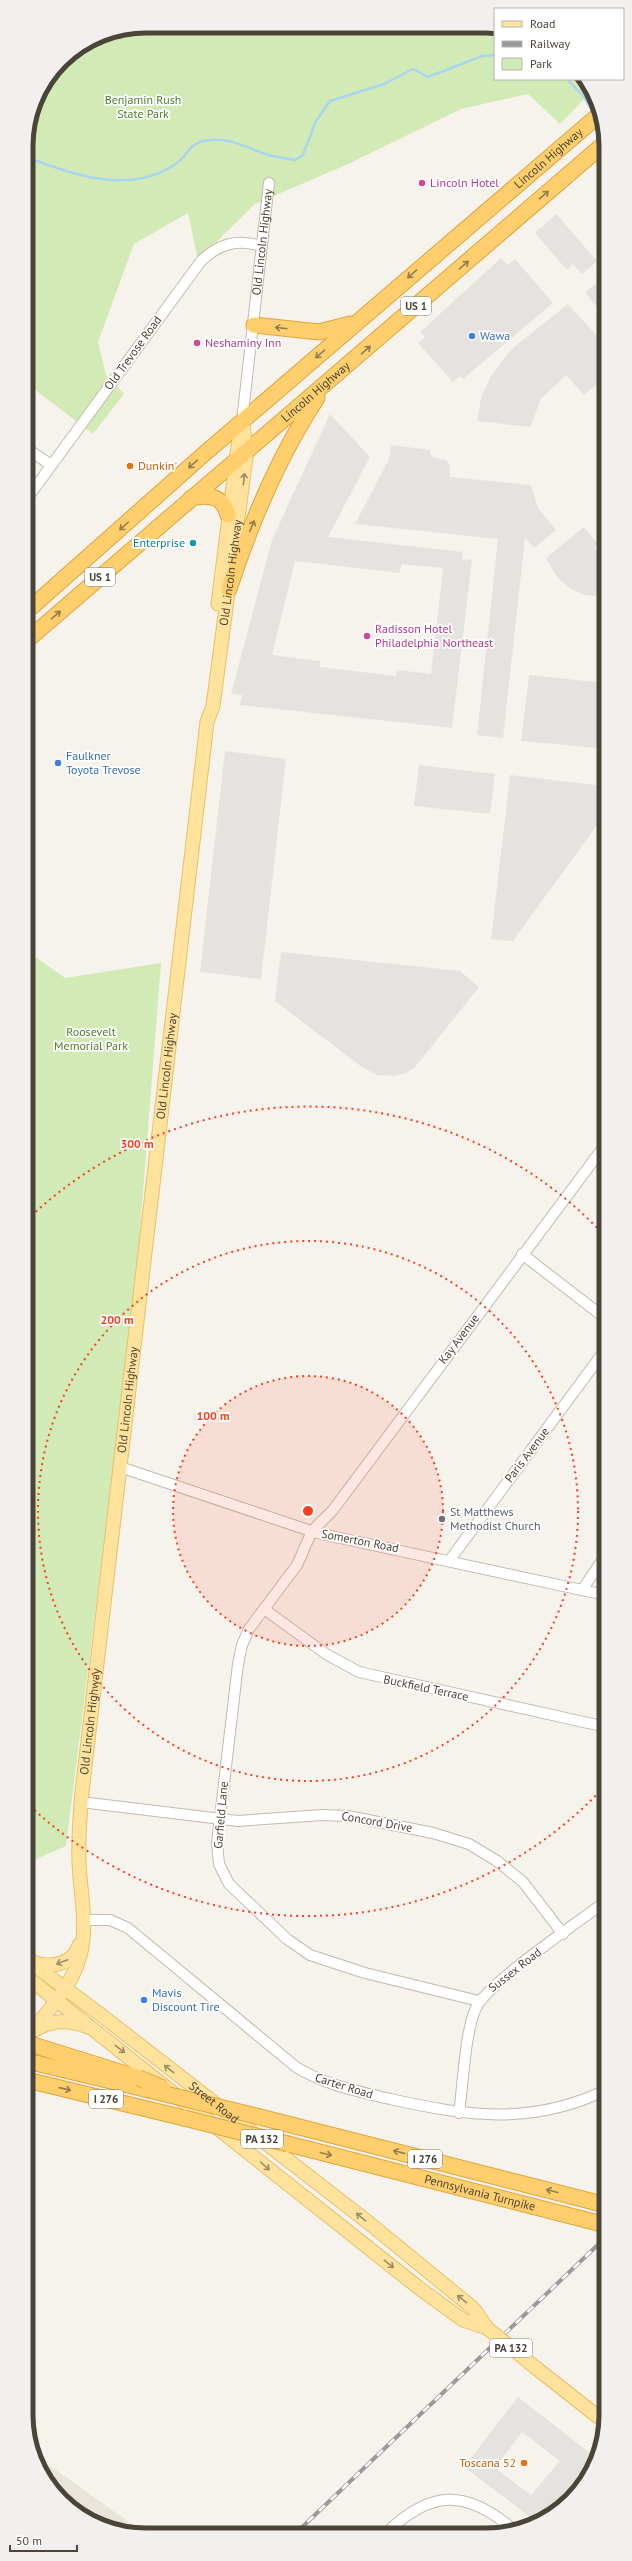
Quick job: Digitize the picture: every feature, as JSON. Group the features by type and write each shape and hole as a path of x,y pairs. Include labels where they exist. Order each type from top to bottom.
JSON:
{"highway":[{"name":"Lincoln Highway","path":"33,606 242,421 595,118"},
{"name":"Lincoln Highway","path":"33,635 235,460 326,385 599,148"},
{"path":"254,325 320,332 339,329 360,319"},
{"path":"229,589 247,539 278,466 301,423 326,385"},
{"path":"192,498 206,496 217,498 225,505 228,515"},
{"path":"33,2041 139,2078 198,2102"},
{"name":"Pennsylvania Turnpike","path":"33,2062 260,2117 599,2203"},
{"name":"Pennsylvania Turnpike","path":"33,2081 288,2144 599,2223"}],"main road":[{"name":"Old Lincoln Highway","path":"33,2035 65,1988 80,1958 83,1935 78,1832 81,1802 207,722 213,706 247,450 242,421"},
{"name":"Old Lincoln Highway","path":"207,722 204,705 235,460 242,421"},
{"path":"33,1961 49,1965 66,1961 77,1951 83,1935"},
{"name":"Street Road","path":"33,1964 369,2223 474,2309 487,2328 599,2418"},
{"name":"Street Road","path":"33,1981 419,2288 463,2320 487,2328"},
{"path":"33,2036 42,2025 64,2022 78,2023 102,2035"}],"street":[{"name":"Old Lincoln Highway","path":"242,421 270,183"},
{"name":"Old Trevose Road","path":"33,490 202,261 213,251 228,243 243,242 262,246"},
{"path":"33,453 51,465"},
{"name":"Kay Avenue","path":"312,1531 333,1510 599,1152"},
{"path":"522,1254 599,1313"},
{"name":"Paris Avenue","path":"449,1561 599,1358"},
{"name":"Somerton Road","path":"120,1467 312,1531 599,1594"},
{"name":"Garfield Lane","path":"312,1531 297,1565 249,1629 242,1645 217,1853 224,1876 250,1906 298,1947 310,1954 339,1965 479,2001"},
{"path":"582,1590 599,1565"},
{"name":"Buckfield Terrace","path":"264,1609 326,1654 359,1672 599,1725"},
{"name":"Concord Drive","path":"81,1802 254,1822 322,1815 348,1816 426,1831 460,1840 488,1854 519,1879 536,1897 562,1934"},
{"name":"Sussex Road","path":"459,2113 471,2022 479,2001 496,1985 599,1907"},
{"name":"Carter Road","path":"83,1920 110,1920 128,1928 296,2066 312,2077 342,2088 459,2113 497,2116 534,2113 573,2103 599,2093"},
{"path":"392,2528 410,2511 431,2502 442,2500 473,2503 496,2516 509,2526"}],"shaded area":[{"path":"556,214 597,261 582,274 573,264 567,270 535,233"},
{"path":"501,258 508,265 515,259 553,303 463,379 460,376 453,382 418,343 425,337 420,332"},
{"path":"599,282 599,310 585,292"},
{"path":"568,304 599,338 599,383 584,395 566,375 541,399 530,427 477,421 481,398 490,378 514,347"},
{"path":"330,414 370,457 328,537 463,552 462,559 472,560 452,728 240,705 242,695 231,694 272,540","holes":["295,561 400,573 401,564 443,568 431,674 397,670 396,676 320,667 320,661 272,655"]},
{"path":"391,445 430,450 431,457 446,460 450,466 450,477 531,485 538,508 556,530 534,548 525,538 503,738 477,735 498,539 355,524 389,459"},
{"path":"584,527 598,544 594,549 599,551 599,597 582,594 571,589 558,578 546,558"},
{"path":"529,675 599,682 599,748 521,741"},
{"path":"225,751 286,759 261,979 200,972"},
{"path":"419,765 495,774 490,814 414,806"},
{"path":"510,775 599,785 599,822 513,941 491,939"},
{"path":"281,952 460,971 479,987 415,1067 406,1073 394,1076 378,1075 363,1068 275,1001"},
{"path":"518,2397 592,2454 584,2470 557,2504 532,2518 464,2467","holes":["522,2432 560,2461 531,2495 495,2468"]},
{"path":"43,2461 137,2528 110,2522 77,2505 56,2484"}],"green space":[{"name":"Benjamin Rush State Park","path":"146,33 486,33 494,34 494,80 578,80 587,96 560,124 528,94 461,109 346,165 255,204 198,260 188,213 134,244 98,342 106,375 124,394 93,434 33,388 34,131 42,103 52,83 66,66 83,52 117,37"},
{"name":"Roosevelt Memorial Park","path":"33,955 65,978 161,963 135,1295 66,1846 33,1860"}],"waterway":[{"path":"33,159 83,176 121,180 140,179 159,173 177,163 190,148 197,143 210,140 233,142 268,155 295,160 303,155 316,121 330,101 384,84 413,69 428,77 482,56 494,55"},
{"path":"568,80 584,97 593,112"}],"railway":[{"path":"301,2528 599,2244"}],"place":[{"name":"Lincoln Hotel","path":"422,183"},
{"name":"Wawa","path":"472,336"},
{"name":"Neshaminy Inn","path":"197,343"},
{"name":"Dunkin'","path":"130,466"},
{"name":"Enterprise","path":"193,543"},
{"name":"Radisson Hotel Philadelphia Northeast","path":"367,636"},
{"name":"Faulkner Toyota Trevose","path":"58,763"},
{"name":"St Matthews Methodist Church","path":"442,1519"},
{"name":"Mavis Discount Tire","path":"144,2000"},
{"name":"Toscana 52","path":"524,2463"}]}
